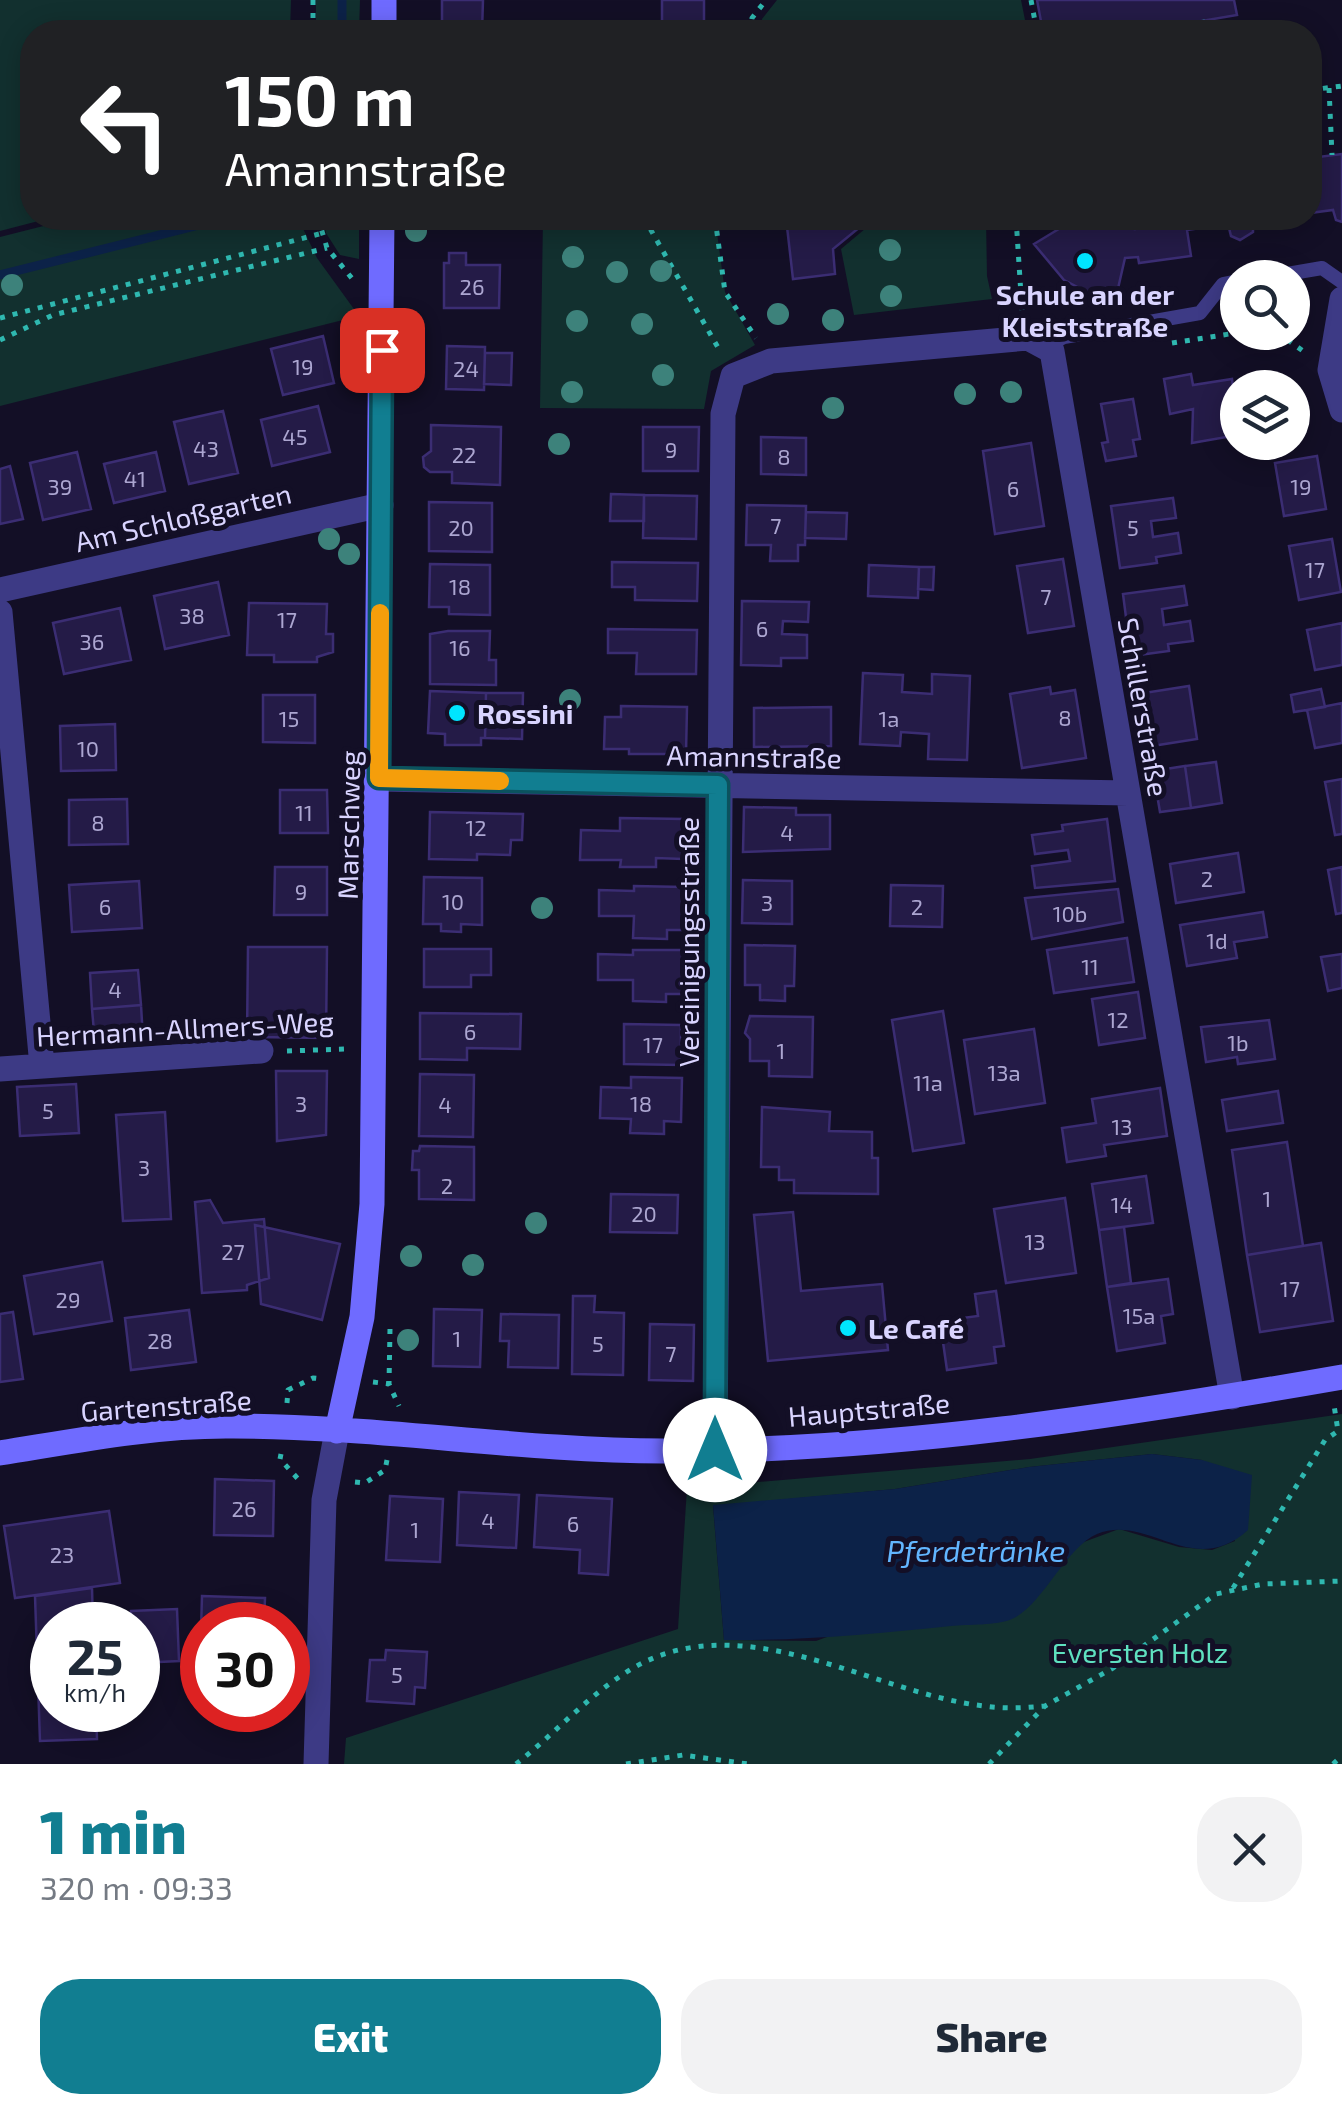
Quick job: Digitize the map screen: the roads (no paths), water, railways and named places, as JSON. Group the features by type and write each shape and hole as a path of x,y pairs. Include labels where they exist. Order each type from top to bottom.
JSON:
{"street":[{"name":"Marschweg","path":"337,1431 366,1276 372,1204 382,230"},
{"path":"1342,299 1330,370 1342,410"},
{"name":"Vereinigungsstraße","path":"715,1450 723,414 732,376 771,361 1038,341"},
{"name":"Schillerstraße","path":"1038,341 1056,361 1232,1396"},
{"name":"Am Schloßgarten","path":"0,590 380,505"},
{"path":"0,612 42,1066"},
{"name":"Amannstraße","path":"379,778 1128,793"},
{"name":"Hermann-Allmers-Weg","path":"0,1069 260,1052"},
{"name":"Hauptstraße","path":"337,1431 554,1447 715,1450 1004,1427 1336,1378"},
{"name":"Gartenstraße","path":"0,1453 165,1429 259,1426 337,1431"},
{"path":"316,1764 322,1520 337,1431"}],"lane":[{"path":"1310,270 1322,268 1342,282"},
{"path":"1038,341 1200,313 1220,289"}],"water":[{"name":"Pferdetränke","path":"1152,1454 1202,1460 1252,1475 1248,1530 1228,1544 1208,1549 1190,1548 1134,1532 1097,1534 1075,1551 1034,1602 1005,1621 838,1636 724,1640 713,1505 895,1489 1029,1467"}],"waterway":[{"path":"342,0 342,20"},
{"path":"0,275 179,230"}],"place":[{"name":"Schule an der Kleiststraße","path":"1085,261"},
{"name":"Rossini","path":"457,713"},
{"name":"Le Café","path":"848,1328"}],"park label":[{"name":"Eversten Holz","path":"1140,1652"}]}
